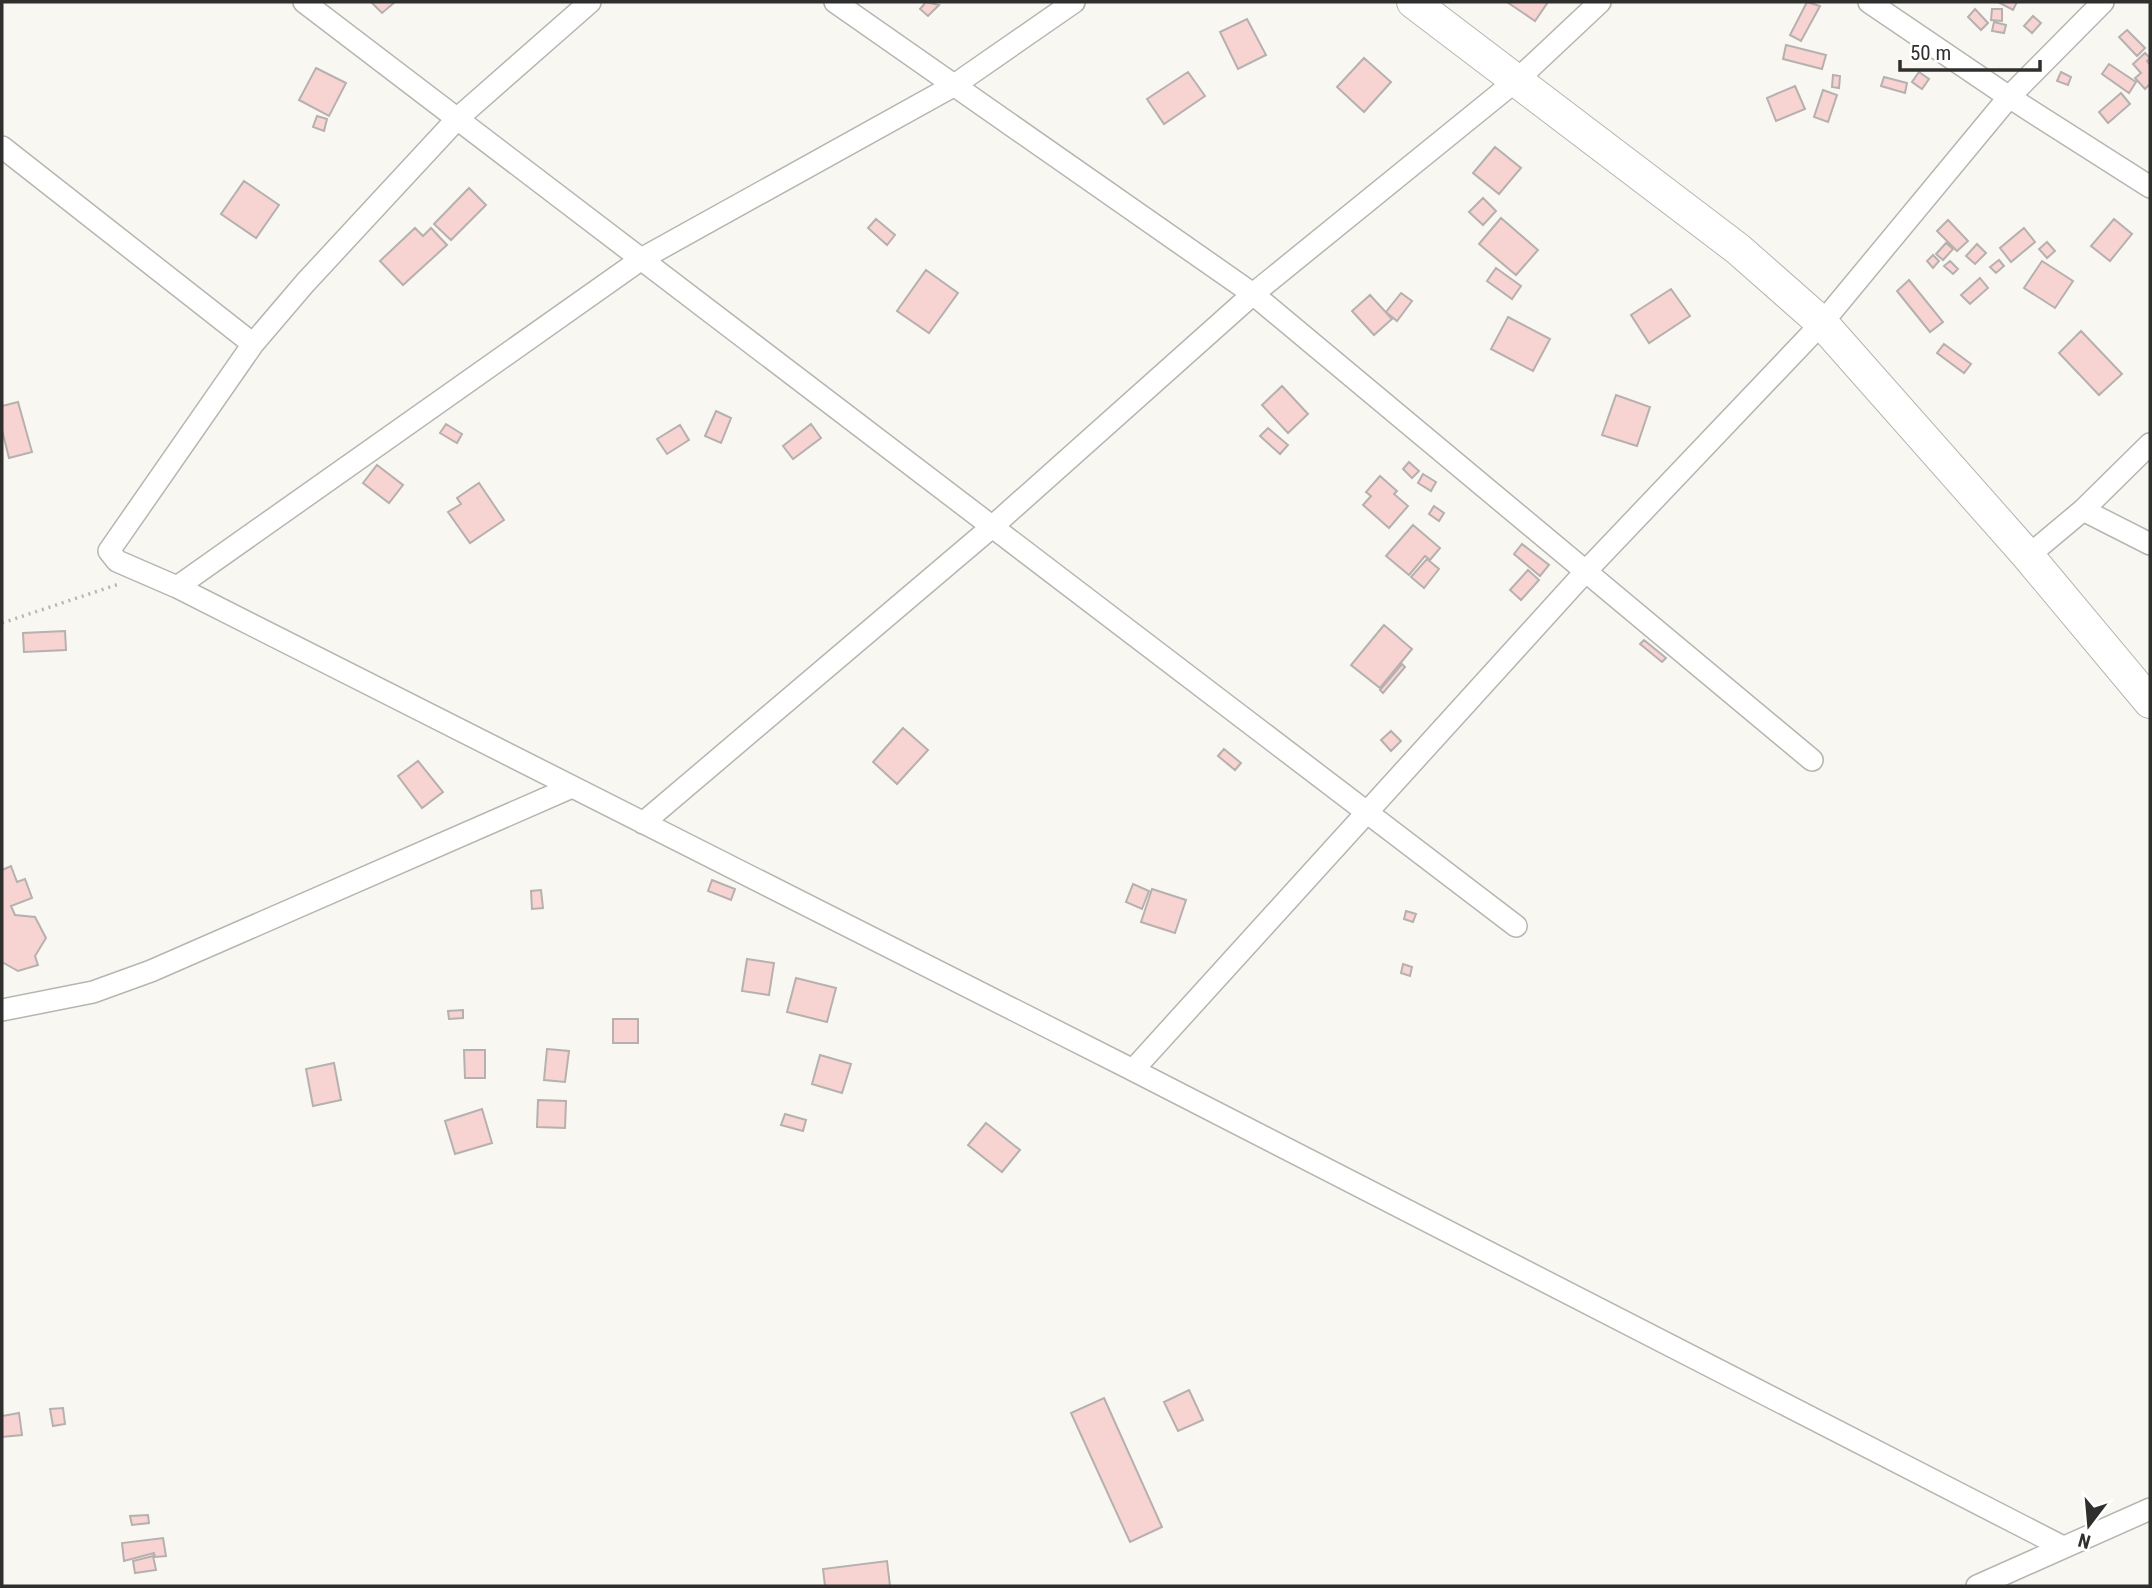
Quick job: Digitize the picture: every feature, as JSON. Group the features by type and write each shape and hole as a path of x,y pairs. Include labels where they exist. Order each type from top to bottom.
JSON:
{"highway":[{"path":"1413,2 1518,79 1738,249 1822,323 2028,556 2150,702"}],"street":[{"path":"304,2 1516,926"},
{"path":"590,2 458,118 305,283 253,344 109,551 117,561 177,587 1133,1070 2063,1547"},
{"path":"835,2 1253,294 1812,760"},
{"path":"177,587 643,258 953,86 1074,2"},
{"path":"643,823 993,526 1253,294 1518,79 1600,2"},
{"path":"1869,2 2009,97 2150,187"},
{"path":"1133,1070 1586,571 1822,323 2009,97 2103,2"},
{"path":"2,147 253,344"},
{"path":"2028,556 2083,510 2150,444"},
{"path":"2083,510 2150,544"},
{"path":"2,1010 93,992 152,971 572,787"},
{"path":"1977,1586 2150,1508"}],"path":[{"path":"2,623 120,584"}],"building":[{"path":"371,2 395,2 382,13"},
{"path":"926,2 939,5 928,16 920,9"},
{"path":"1507,2 1548,2 1535,21"},
{"path":"1807,2 1820,6 1801,41 1790,35"},
{"path":"1998,2 2017,2 2013,10"},
{"path":"1975,9 1988,23 1981,30 1968,17"},
{"path":"1992,9 2002,9 2002,21 1991,20"},
{"path":"2033,16 2041,23 2032,33 2024,26"},
{"path":"1247,19 1266,55 1238,69 1220,32"},
{"path":"1994,22 2006,25 2004,33 1992,31"},
{"path":"2127,30 2145,48 2137,56 2119,37"},
{"path":"1786,45 1826,55 1822,69 1783,59"},
{"path":"2145,53 2150,58 2147,61 2150,65 2150,84 2145,89 2135,78 2141,73 2133,64"},
{"path":"1364,58 1391,82 1364,112 1337,87"},
{"path":"2109,64 2136,82 2129,93 2102,74"},
{"path":"316,68 346,83 329,116 299,100"},
{"path":"1188,72 1205,96 1164,124 1147,99"},
{"path":"1919,72 1929,79 1922,89 1912,82"},
{"path":"2061,72 2071,77 2068,85 2057,81"},
{"path":"1833,75 1840,76 1839,88 1832,87"},
{"path":"1884,77 1907,83 1905,93 1881,86"},
{"path":"1795,86 1805,109 1776,121 1767,98"},
{"path":"1823,90 1837,95 1828,122 1814,117"},
{"path":"2121,93 2130,104 2108,123 2099,112"},
{"path":"317,116 327,119 324,131 313,127"},
{"path":"1495,147 1521,168 1499,194 1473,173"},
{"path":"244,181 279,205 256,238 221,214"},
{"path":"469,188 486,205 451,240 434,224"},
{"path":"1483,198 1496,211 1483,225 1469,212"},
{"path":"1501,218 1538,250 1516,275 1479,244"},
{"path":"876,219 895,235 887,245 868,228"},
{"path":"2114,219 2132,234 2110,261 2091,246"},
{"path":"1948,220 1968,241 1957,251 1937,231"},
{"path":"415,228 423,236 431,228 447,245 403,285 380,261"},
{"path":"2024,228 2035,242 2011,262 2000,248"},
{"path":"2047,242 2055,251 2047,258 2039,249"},
{"path":"1946,243 1953,249 1943,260 1936,254"},
{"path":"1977,244 1986,253 1975,264 1966,256"},
{"path":"1933,255 1939,261 1933,268 1927,261"},
{"path":"1999,260 2004,266 1996,273 1990,267"},
{"path":"1950,261 1958,269 1953,274 1944,266"},
{"path":"2042,261 2073,281 2055,308 2024,288"},
{"path":"1496,268 1521,286 1512,299 1487,281"},
{"path":"926,270 958,293 929,333 897,311"},
{"path":"1980,278 1988,288 1970,304 1961,295"},
{"path":"1909,280 1943,322 1930,332 1897,291"},
{"path":"1671,289 1690,316 1649,343 1631,315"},
{"path":"1401,293 1412,301 1397,321 1386,312"},
{"path":"1370,295 1392,319 1374,335 1352,311"},
{"path":"1508,317 1550,339 1533,371 1491,349"},
{"path":"2081,331 2122,374 2099,395 2059,353"},
{"path":"1944,344 1971,364 1964,373 1937,353"},
{"path":"1282,386 1308,414 1288,433 1262,405"},
{"path":"1616,395 1650,407 1637,446 1602,435"},
{"path":"18,402 32,452 9,458 2,430 2,406"},
{"path":"716,411 731,418 721,443 705,436"},
{"path":"446,424 462,434 457,443 440,433"},
{"path":"811,424 821,438 793,459 783,446"},
{"path":"680,425 689,440 667,454 657,439"},
{"path":"1268,428 1288,445 1280,454 1260,436"},
{"path":"1409,462 1419,471 1412,478 1403,469"},
{"path":"377,465 403,485 389,503 363,483"},
{"path":"1423,474 1436,482 1431,491 1418,483"},
{"path":"1380,476 1397,491 1394,494 1408,506 1389,528 1363,505 1371,496 1366,492"},
{"path":"479,483 504,520 470,543 448,512 461,504 457,498"},
{"path":"1434,506 1444,513 1439,521 1429,514"},
{"path":"1413,525 1440,548 1430,560 1425,556 1409,575 1386,556"},
{"path":"1522,544 1549,565 1540,576 1514,554"},
{"path":"1427,559 1439,569 1424,588 1411,577"},
{"path":"1528,570 1539,580 1521,600 1510,590"},
{"path":"1384,625 1412,649 1380,688 1351,665"},
{"path":"65,631 66,650 24,652 23,633"},
{"path":"1644,640 1666,658 1662,662 1640,644"},
{"path":"1402,664 1405,667 1383,693 1380,690"},
{"path":"903,728 928,750 897,784 873,762"},
{"path":"1391,731 1401,741 1391,751 1381,740"},
{"path":"1224,749 1241,763 1235,770 1218,756"},
{"path":"418,761 443,792 422,808 398,776"},
{"path":"11,866 17,882 25,879 32,898 11,906 15,915 35,917 46,938 35,956 38,965 18,971 2,962 2,870"},
{"path":"712,880 735,889 731,900 708,891"},
{"path":"1133,884 1149,891 1142,909 1126,902"},
{"path":"1152,889 1186,900 1175,933 1141,922"},
{"path":"541,890 543,908 532,909 531,891"},
{"path":"1406,911 1416,914 1413,922 1404,919"},
{"path":"747,959 774,963 769,995 742,991"},
{"path":"1403,964 1412,967 1410,976 1401,973"},
{"path":"796,978 836,988 827,1022 787,1012"},
{"path":"463,1010 463,1018 449,1019 448,1011"},
{"path":"613,1019 638,1019 638,1043 613,1043"},
{"path":"547,1049 569,1051 565,1082 544,1080"},
{"path":"464,1050 485,1050 485,1078 465,1078"},
{"path":"820,1055 851,1064 842,1093 812,1084"},
{"path":"334,1063 341,1100 313,1106 306,1069"},
{"path":"538,1100 566,1101 565,1128 537,1127"},
{"path":"482,1109 492,1143 455,1154 445,1121"},
{"path":"785,1114 806,1120 803,1131 781,1125"},
{"path":"986,1123 1020,1150 1002,1172 968,1145"},
{"path":"1189,1390 1203,1420 1178,1431 1164,1402"},
{"path":"1104,1398 1162,1527 1130,1542 1071,1413"},
{"path":"63,1408 65,1424 53,1426 50,1409"},
{"path":"19,1413 22,1435 2,1437 2,1416"},
{"path":"148,1515 149,1523 132,1525 130,1516"},
{"path":"163,1538 166,1556 155,1557 154,1553 124,1561 122,1543"},
{"path":"153,1556 156,1570 135,1573 133,1561"},
{"path":"887,1561 890,1586 825,1586 823,1569"}]}
